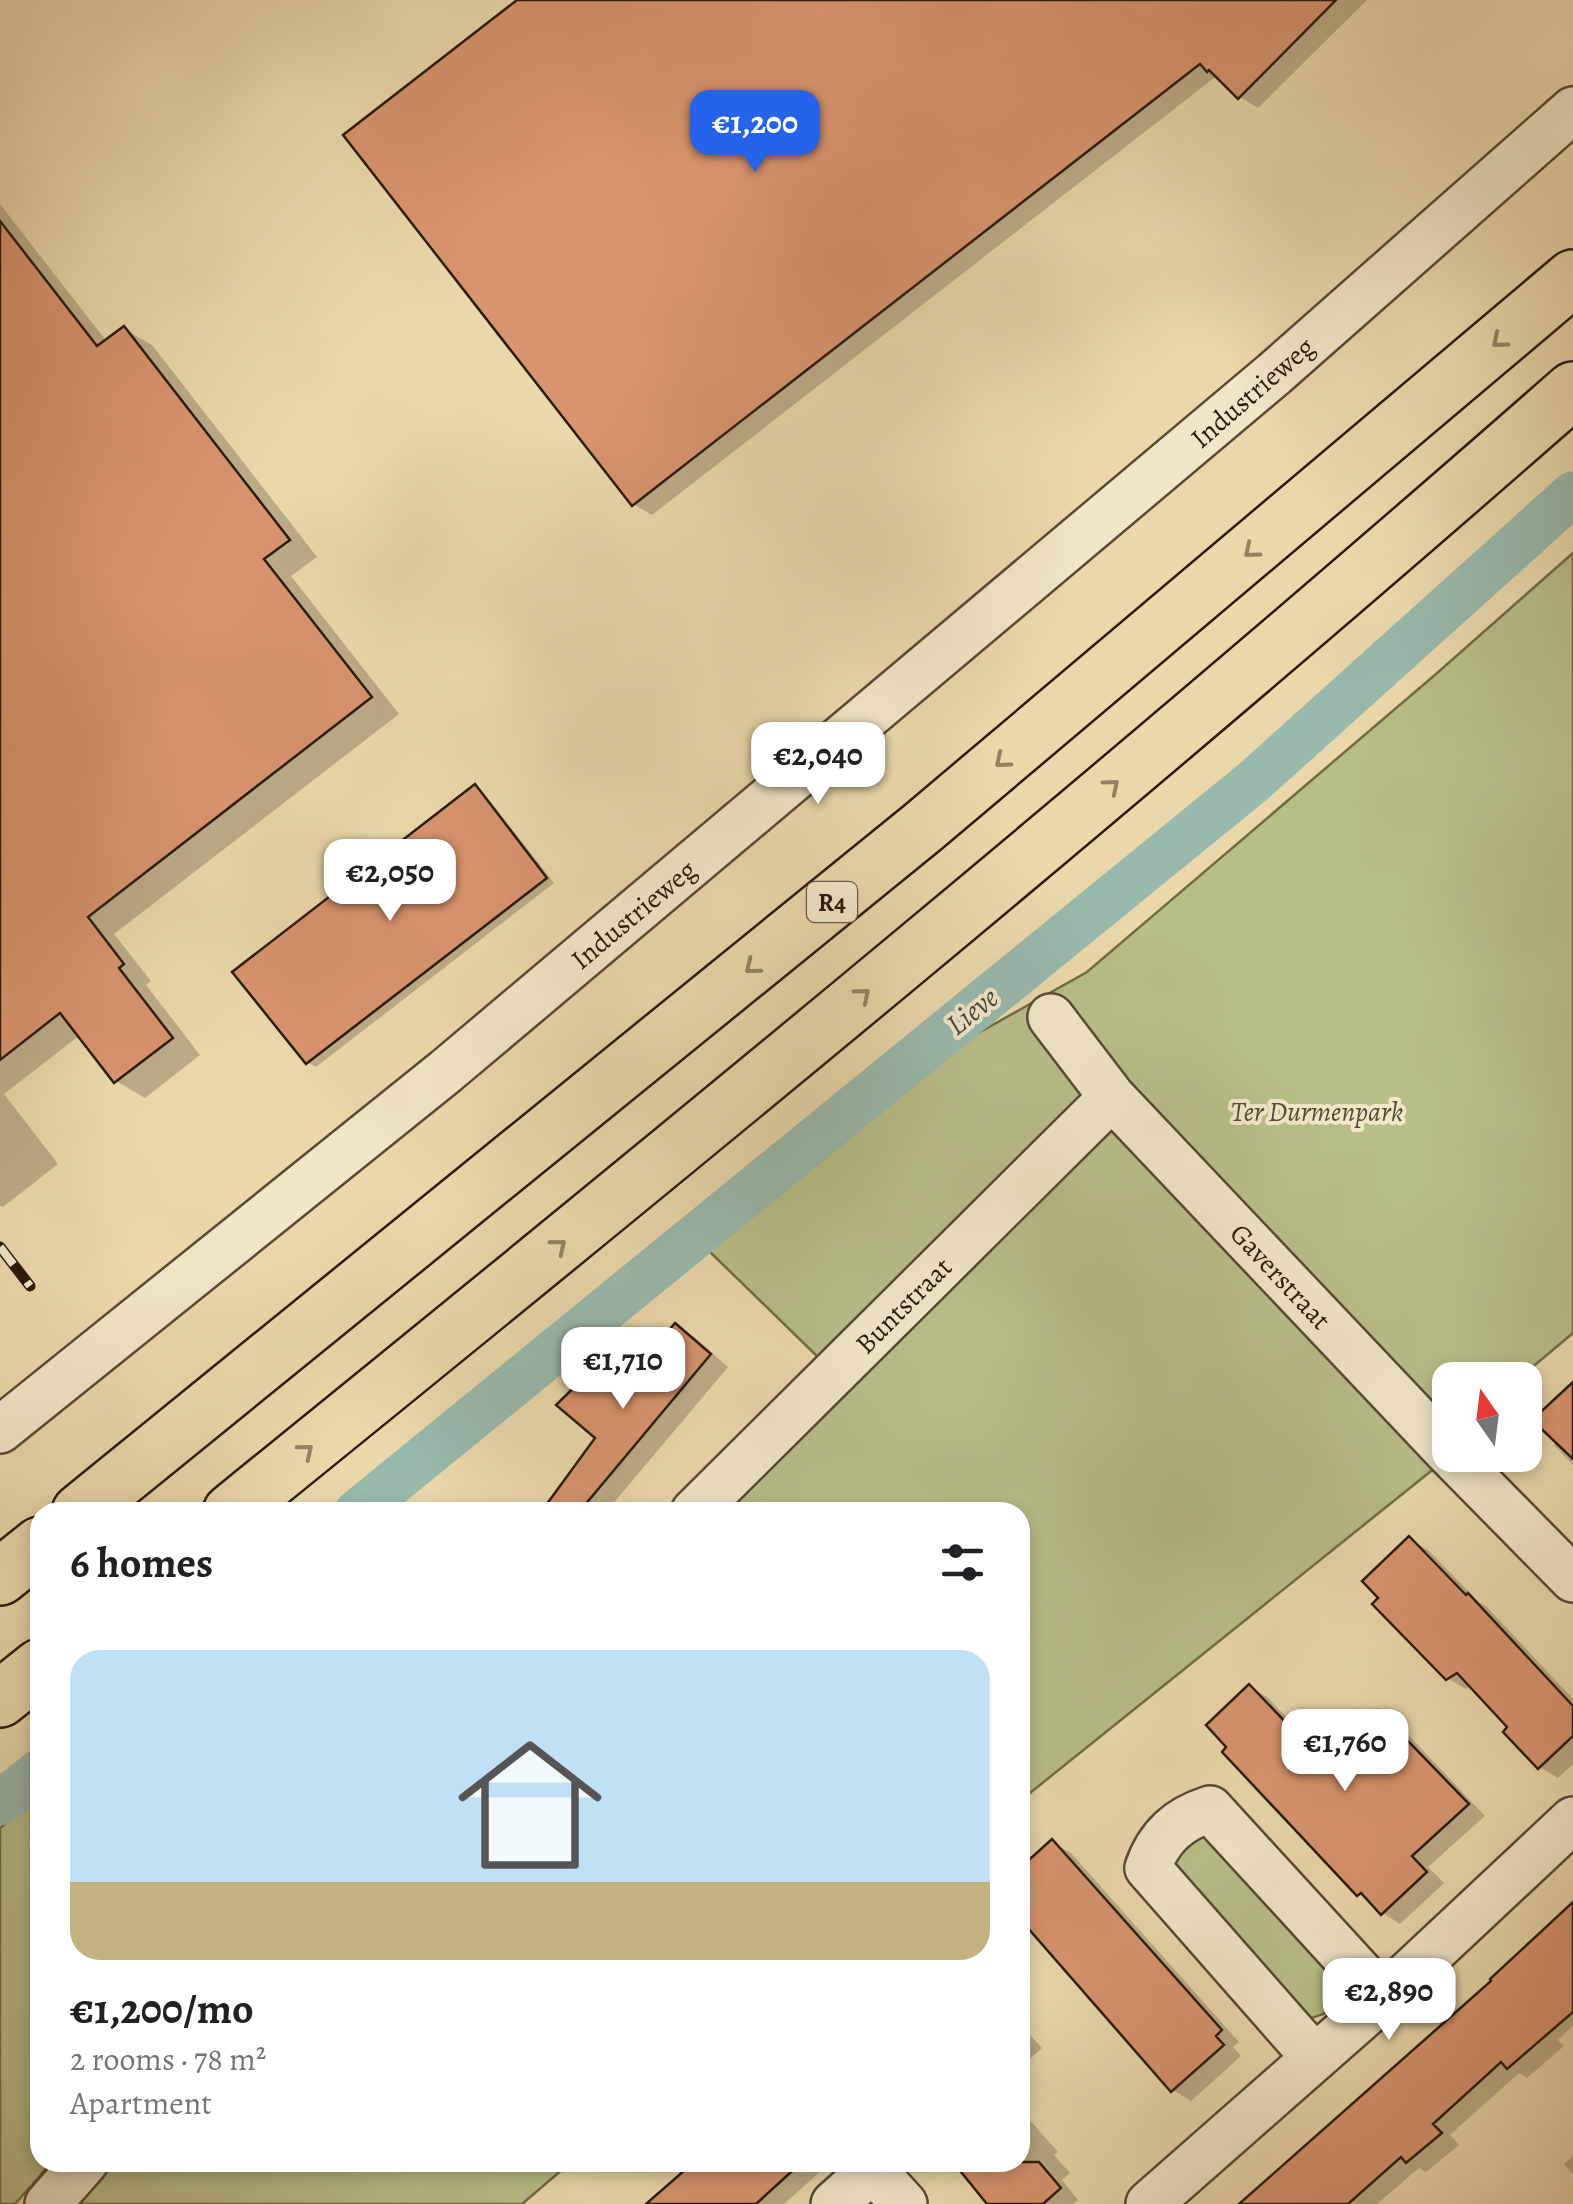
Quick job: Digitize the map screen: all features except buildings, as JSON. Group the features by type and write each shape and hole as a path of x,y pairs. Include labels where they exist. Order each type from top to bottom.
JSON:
{"highway":[{"name":"R4","path":"92,1502 922,828 1573,278"},
{"path":"243,1502 968,908 1573,390"},
{"path":"0,1577 30,1553"},
{"path":"0,1699 30,1675"}],"street":[{"name":"Industrieweg","path":"0,1430 474,1047 1274,374 1573,110"},
{"name":"Gaverstraat","path":"1051,1017 1112,1096 1432,1436"},
{"name":"Buntstraat","path":"704,1502 1112,1096"},
{"name":"Gaverstraat","path":"1467,1472 1573,1578"},
{"path":"1315,2058 1148,1868 1154,1849 1169,1830 1210,1809 1383,1998"},
{"path":"1149,2204 1383,1998 1573,1820"},
{"path":"48,2204 76,2172"},
{"path":"834,2204 870,2172"},
{"path":"881,2172 904,2204"}],"green space":[{"name":"Ter Durmenpark","path":"1573,553 1573,1333 1538,1362 1432,1362 1431,1471 1030,1793 1030,1502 731,1502 820,1359 708,1250 932,1059 1087,972"},
{"path":"30,1804 30,2172 43,2172 15,2204 0,2204 0,1828"},
{"path":"1191,1833 1214,1833 1349,1984 1334,2009 1306,2019 1173,1873 1169,1856"},
{"path":"102,2172 559,2172 522,2204 73,2204"}],"waterway":[{"name":"Lieve","path":"369,1502 1254,781 1573,494"},
{"name":"Lieve","path":"0,1803 30,1779"}],"railway":[{"path":"0,1247 30,1286"}]}
